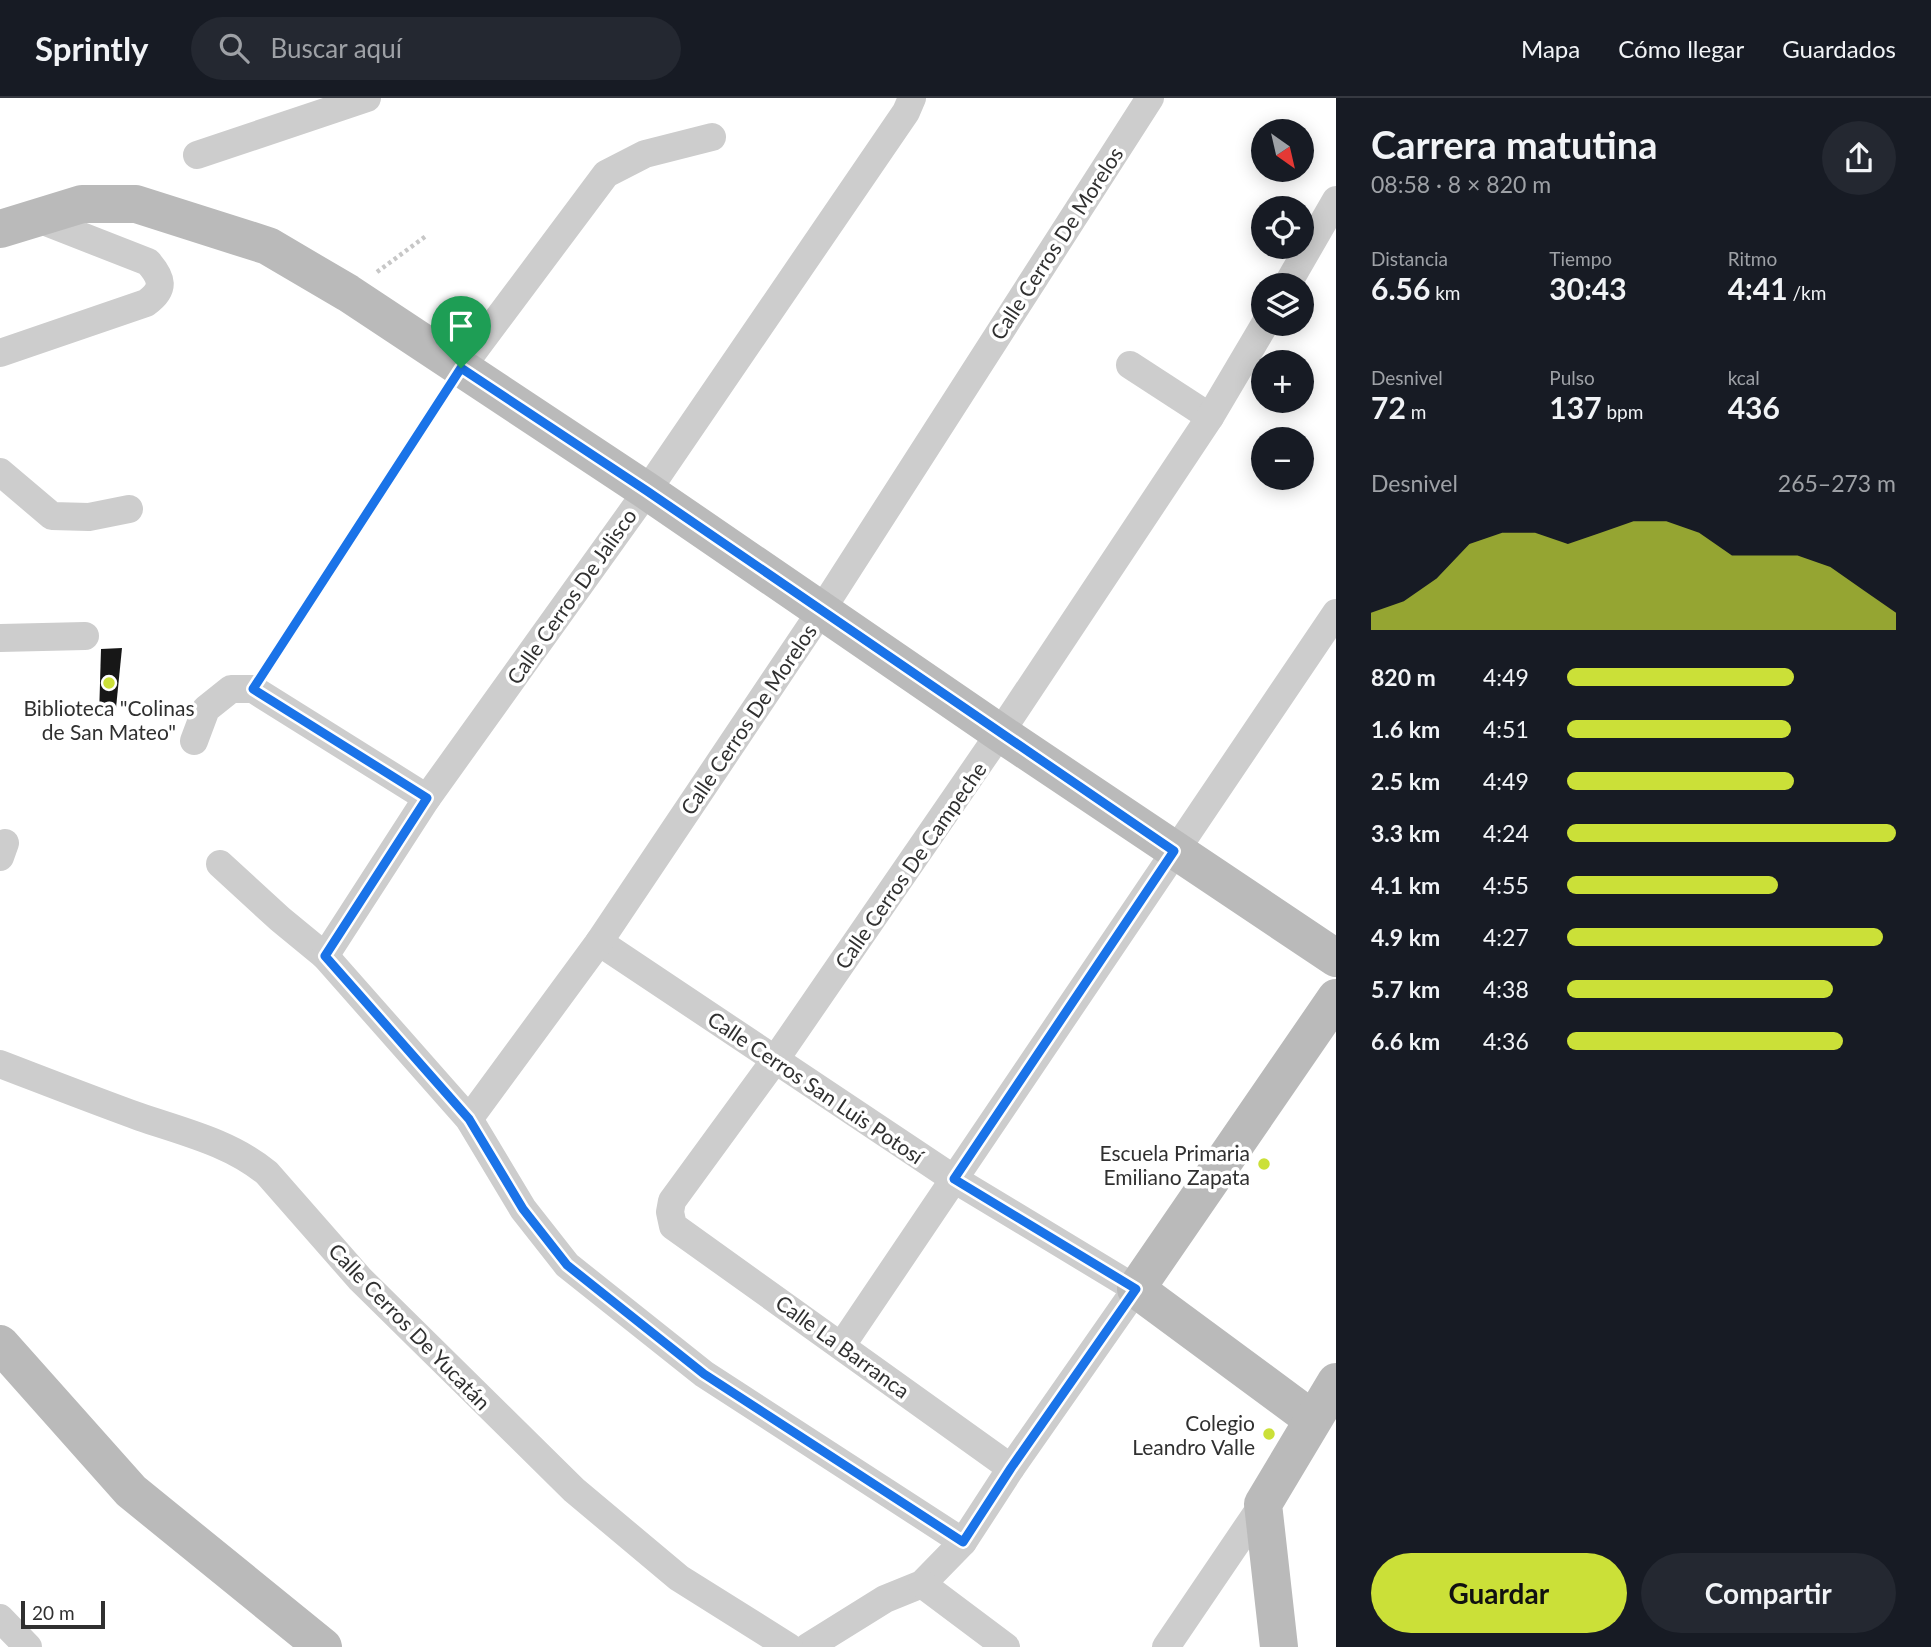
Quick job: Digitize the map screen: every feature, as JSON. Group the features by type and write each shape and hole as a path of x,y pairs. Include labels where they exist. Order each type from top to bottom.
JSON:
{"street":[{"path":"197,155 367,98"},
{"name":"Calle Cerros De Jalisco","path":"325,956 427,798 647,491 906,112 912,98"},
{"name":"Calle Cerros De Morelos","path":"469,1119 599,942 821,611 1150,98"},
{"path":"461,368 606,174 645,154 712,137"},
{"path":"1294,273 1336,200"},
{"path":"17,223 82,204 136,204 268,246 348,293 647,491 1174,851 1336,958"},
{"path":"0,354 146,303 156,296 160,284 158,274 148,262 17,223"},
{"name":"Calle Cerros De Campeche","path":"673,1226 670,1212 672,1201 775,1060 1000,733 1210,418 1258,336"},
{"path":"1130,365 1210,418"},
{"path":"0,472 52,516 89,517 129,509"},
{"path":"842,1345 1336,613"},
{"path":"0,638 85,636"},
{"path":"194,741 206,709 242,689 427,798"},
{"path":"220,864 325,956 469,1119 523,1209 567,1265 704,1374 963,1542"},
{"name":"Calle Cerros San Luis Potosí","path":"599,942 954,1179 1136,1289 1312,1419"},
{"path":"808,1647 885,1599 922,1584 963,1542 1011,1468 1336,998"},
{"name":"Calle Cerros De Yucatán","path":"0,1064 227,1147 250,1160 267,1173 360,1279 573,1490 678,1578 789,1647"},
{"name":"Calle La Barranca","path":"673,1226 1011,1468"},
{"path":"0,1344 131,1491 323,1647"},
{"path":"1166,1647 1263,1504 1336,1382"},
{"path":"1263,1504 1279,1647"},
{"path":"922,1584 1006,1647"},
{"path":"0,1618 28,1647"}],"path":[{"path":"348,293 426,236"},
{"path":"242,689 461,368"}],"building":[{"name":"Biblioteca \"Colinas de San Mateo\"","path":"122,648 115,718 99,717 101,649"}],"place":[{"name":"Biblioteca \"Colinas de San Mateo\"","path":"109,683"},
{"name":"Escuela Primaria Emiliano Zapata","path":"1264,1164"},
{"name":"Colegio Leandro Valle","path":"1269,1434"}],"route":[{"path":"461,368 647,491 1174,851 954,1179 1136,1289 1011,1468 963,1542 704,1374 567,1265 523,1209 469,1119 325,956 427,798 253,689 461,368"}]}
